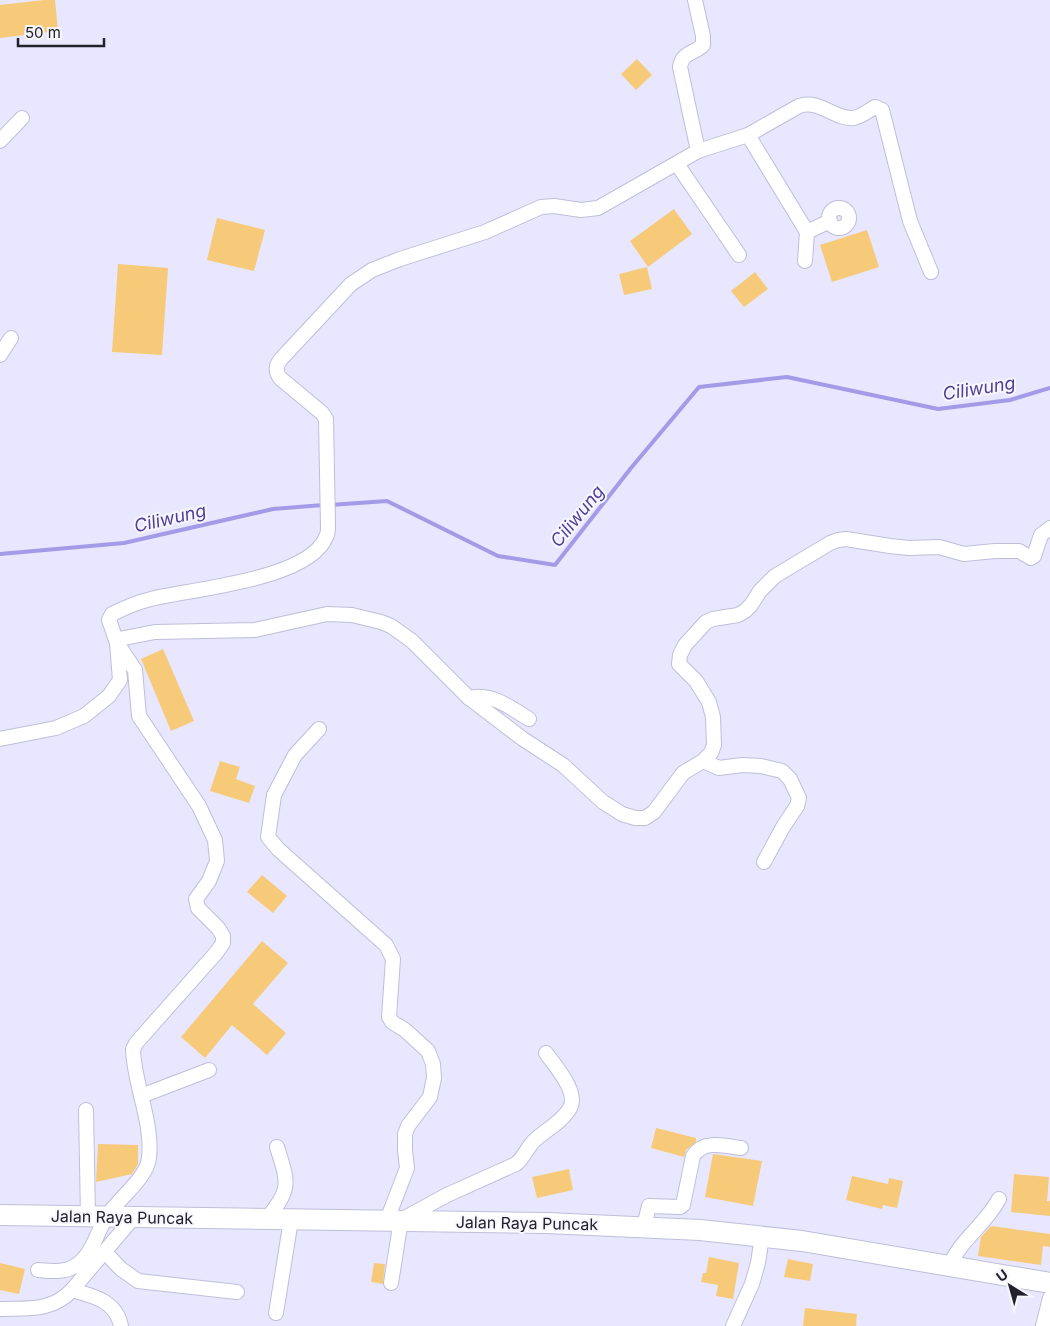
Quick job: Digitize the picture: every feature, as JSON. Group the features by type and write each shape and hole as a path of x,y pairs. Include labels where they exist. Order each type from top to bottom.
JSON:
{"highway":[{"name":"Jalan Raya Puncak","path":"0,1215 266,1220 394,1220 644,1226 802,1241 1050,1283"}],"street":[{"path":"696,0 703,45 685,55 681,60 680,67 698,152"},
{"path":"97,1216 140,1177 148,1164 149,1137 133,1054 134,1046 216,953 224,938 218,928 198,908 196,902 197,896 209,881 217,861 215,840 199,806 138,716 135,670 117,643 109,620 112,614 149,599 196,589 237,584 266,576 300,562 324,541 328,526 326,420 322,413 280,378 276,372 277,366 287,352 360,277 372,270 400,259 485,232 542,207 554,206 581,210 598,208 698,152 748,135 805,104 818,106 849,118 863,114 875,107 880,107 884,114 910,221 930,272"},
{"path":"0,141 22,118"},
{"path":"748,135 807,232 805,261"},
{"path":"677,164 739,255"},
{"path":"807,232 830,221"},
{"path":"0,355 11,338"},
{"path":"0,739 56,728 84,716 109,696 120,680 117,643 119,639 156,632 255,630 315,615 352,614 381,622 401,633 469,698 523,739 563,766 603,802 622,814 640,818 651,814 682,773 703,762 711,753 714,745 712,710 701,688 680,666 678,661 689,641 706,622 738,615 746,611 763,587 775,576 838,540 856,540 909,548 940,547 964,554 1021,551 1031,558 1034,556 1041,535 1050,528"},
{"path":"469,698 482,697 496,700 529,719"},
{"path":"319,729 295,755 274,795 268,837 278,849 386,945 393,959 389,1017 392,1022 405,1030 428,1051 434,1069 430,1097 408,1126 405,1134 407,1168 394,1220 391,1283"},
{"path":"703,762 719,768 742,765 761,766 782,771 790,779 799,798 797,806 783,826 764,862"},
{"path":"394,1220 516,1164 521,1160 533,1142 566,1113 572,1100 570,1090 546,1054"},
{"path":"141,1096 209,1070"},
{"path":"38,1270 64,1270 72,1268 79,1264 94,1244 97,1216 86,1110"},
{"path":"644,1226 649,1206 680,1207 684,1204 695,1152 711,1145 741,1148"},
{"path":"266,1220 283,1198 286,1188 278,1147"},
{"path":"950,1265 960,1247 993,1211 999,1199"},
{"path":"0,1310 49,1306 61,1301 134,1217"},
{"path":"276,1313 291,1220"},
{"path":"732,1326 752,1284 758,1263 762,1236"},
{"path":"105,1252 122,1269 138,1281 238,1292"},
{"path":"72,1290 108,1303 117,1314 121,1326"},
{"path":"1043,1326 1050,1298"}],"building":[{"path":"55,0 58,31 0,38 0,5"},
{"path":"637,59 652,75 636,90 621,74"},
{"path":"674,209 692,234 648,267 630,241"},
{"path":"217,218 265,230 254,271 207,260"},
{"path":"867,230 879,267 832,282 820,245"},
{"path":"118,264 168,268 162,355 112,352"},
{"path":"647,267 652,289 624,295 619,274"},
{"path":"755,272 768,289 744,307 731,291"},
{"path":"163,649 194,721 171,731 141,659"},
{"path":"220,761 240,767 236,779 255,786 249,803 210,791"},
{"path":"262,875 287,896 273,913 247,892"},
{"path":"262,941 288,963 253,1004 286,1033 267,1055 232,1025 205,1058 181,1037"},
{"path":"656,1128 696,1138 696,1142 686,1150 684,1157 651,1148"},
{"path":"98,1144 138,1145 138,1164 132,1174 96,1182"},
{"path":"713,1154 762,1161 753,1206 705,1197"},
{"path":"569,1169 573,1190 537,1198 532,1177"},
{"path":"1014,1174 1049,1177 1047,1201 1050,1201 1050,1216 1011,1212"},
{"path":"852,1176 888,1184 889,1178 903,1181 897,1208 883,1205 882,1209 846,1200"},
{"path":"991,1226 1050,1234 1050,1247 1043,1246 1041,1265 978,1256 981,1237"},
{"path":"709,1257 739,1263 733,1299 716,1296 718,1285 701,1282 703,1273 706,1273"},
{"path":"788,1259 813,1264 810,1281 784,1277"},
{"path":"0,1263 25,1269 19,1294 0,1290"},
{"path":"374,1263 385,1264 383,1284 371,1282"},
{"path":"805,1308 857,1314 856,1326 803,1326"}],"waterway":[{"name":"Ciliwung","path":"330,505 387,501 498,556 555,565 631,468 699,387 787,377 938,409 1010,400 1050,388"},
{"name":"Ciliwung","path":"0,554 124,543 273,509 323,505"}]}
